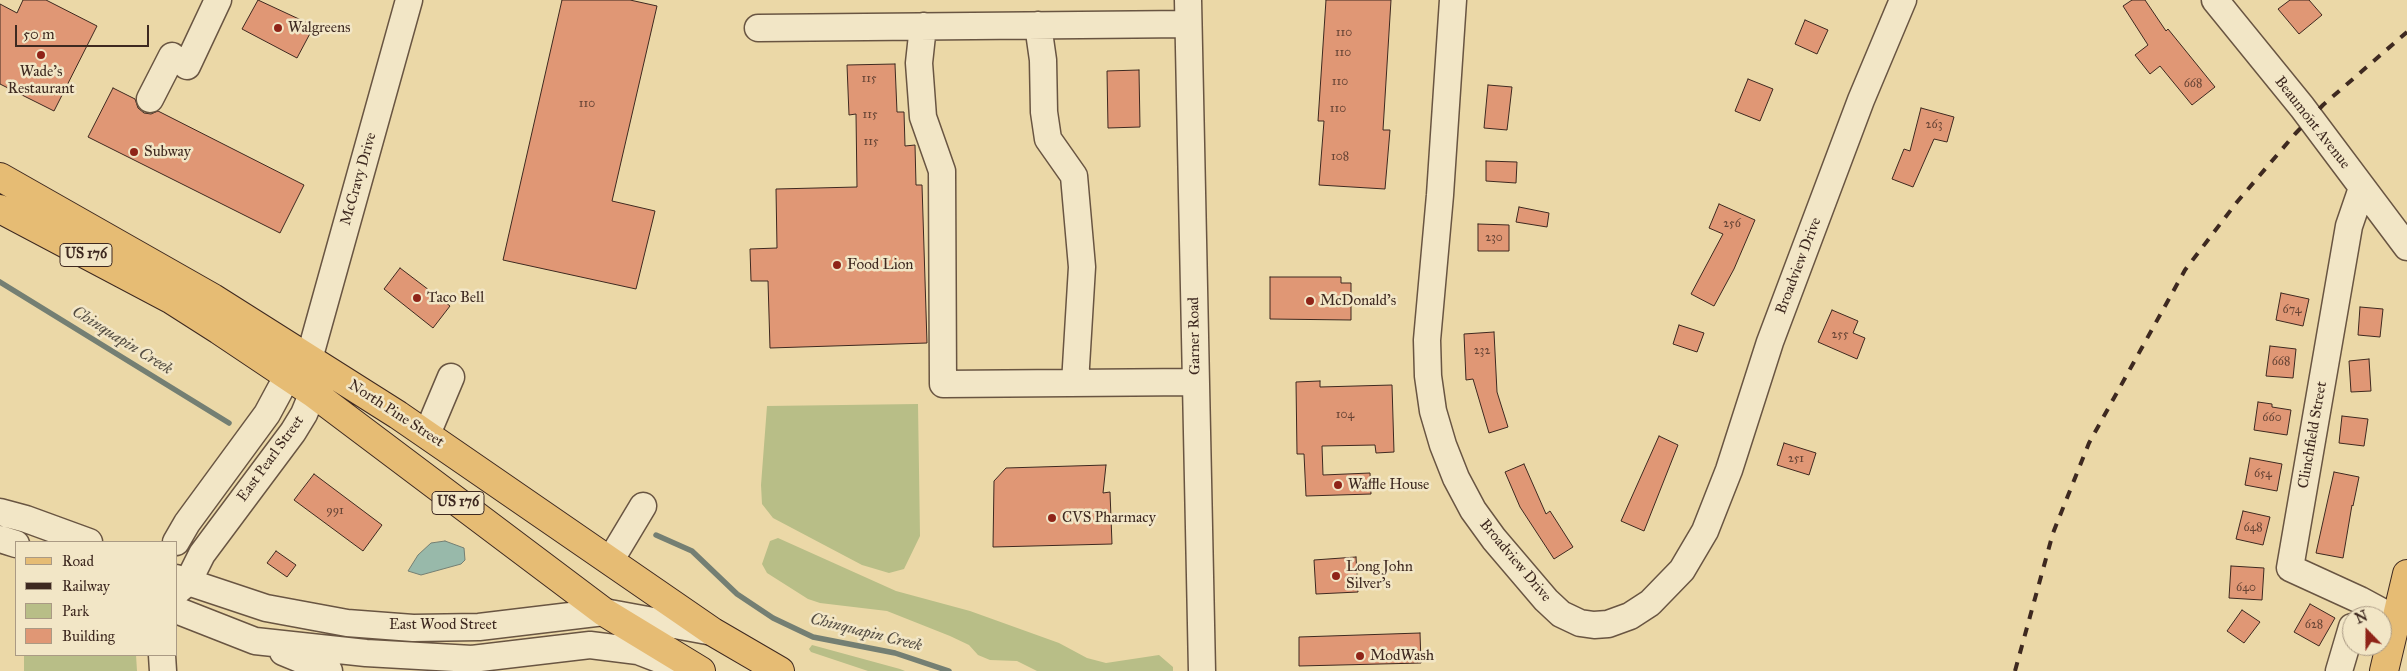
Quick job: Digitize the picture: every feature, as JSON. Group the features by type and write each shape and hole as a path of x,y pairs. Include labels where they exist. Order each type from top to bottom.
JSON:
{"main road":[{"name":"North Pine Street","path":"0,177 138,253 309,359 427,434 713,632 780,671"},
{"name":"North Pine Street","path":"0,209 172,300 288,375 604,612 701,671"},
{"path":"2384,671 2407,574"}],"street":[{"path":"150,99 180,61 218,0"},
{"name":"McCravy Drive","path":"309,359 409,0"},
{"name":"Broadview Drive","path":"1453,0 1440,195 1427,340 1428,376 1433,411 1443,445 1456,478 1473,510 1494,539 1546,600 1561,614 1580,623 1594,625 1608,624 1630,616 1650,603 1682,570 1701,538 1729,470 1788,295 1861,100 1903,0"},
{"name":"Beaumont Avenue","path":"2215,0 2302,107 2407,248"},
{"path":"758,28 1038,25 1188,12"},
{"name":"Garner Road","path":"1188,12 1202,671"},
{"path":"1038,25 1048,139 1074,176 1082,267 1075,383"},
{"path":"923,26 919,63 923,117 942,171 943,384 1195,382"},
{"name":"Clinchfield Street","path":"2355,606 2290,568 2349,226 2362,188"},
{"path":"309,359 316,385 313,393"},
{"name":"East Pearl Street","path":"177,541 187,523 267,414 288,375 309,359"},
{"path":"427,434 452,377"},
{"name":"East Pearl Street","path":"180,584 293,432 313,393"},
{"path":"610,561 643,506"},
{"path":"0,512 26,518 86,541"},
{"path":"0,539 15,544"},
{"name":"East Wood Street","path":"180,584 306,616 347,622 432,628 479,627 604,612 713,632"},
{"name":"East Wood Street","path":"178,611 255,641 366,652 434,664 480,665 566,646 590,645 638,652 691,671"},
{"name":"Clinchfield Street","path":"2392,619 2396,620"},
{"path":"432,628 434,664"},
{"path":"255,641 329,671"},
{"path":"342,671 366,652"},
{"path":"162,656 163,671"},
{"path":"2339,671 2343,656"}],"green space":[{"path":"918,404 920,536 904,569 889,573 862,565 773,518 762,504 761,485 767,406"},
{"path":"778,538 896,591 970,611 1059,643 1087,658 1106,663 1159,655 1173,667 1173,671 1037,671 1017,661 990,660 978,655 969,645 887,611 820,603 808,599 767,573 762,564 770,541"},
{"path":"812,645 905,671 868,671 811,652 809,649"},
{"path":"24,656 136,656 137,671 24,671"}],"shaded area":[{"path":"445,541 464,548 465,560 461,564 421,575 408,571 418,555 431,543"}],"building":[{"name":"Wade's Restaurant","path":"23,0 46,0 97,26 54,111 0,84 0,4 17,13"},
{"name":"Walgreens","path":"258,0 314,26 297,58 242,29"},
{"path":"562,0 630,0 657,6 612,201 655,211 636,289 503,260"},
{"path":"1326,0 1391,0 1383,130 1390,130 1385,189 1319,185 1324,121 1318,121"},
{"path":"2132,0 2145,0 2166,31 2168,29 2215,87 2192,105 2160,66 2150,74 2135,55 2148,45 2123,6"},
{"path":"2290,0 2309,0 2322,15 2299,34 2278,9"},
{"path":"1805,20 1828,30 1817,54 1795,44"},
{"name":"Food Lion","path":"895,64 897,112 904,112 905,146 915,145 916,185 922,185 927,343 770,348 768,281 751,281 750,249 777,248 776,189 857,187 856,114 849,115 847,65"},
{"path":"1139,70 1140,127 1108,128 1107,71"},
{"path":"1748,79 1773,89 1760,121 1735,111"},
{"path":"1488,85 1512,87 1507,130 1484,128"},
{"path":"113,88 135,99 138,108 144,113 151,114 158,111 304,185 280,233 88,137"},
{"path":"1921,108 1954,117 1947,142 1934,139 1913,187 1892,179 1904,149 1910,151"},
{"path":"1486,161 1517,162 1516,183 1486,181"},
{"path":"1719,204 1755,220 1734,269 1714,306 1691,294 1723,234 1709,228"},
{"path":"1519,207 1549,213 1547,227 1516,222"},
{"path":"1478,224 1509,225 1509,251 1478,251"},
{"name":"Taco Bell","path":"400,268 450,306 433,328 384,289"},
{"name":"McDonald's","path":"1270,277 1341,277 1341,283 1351,283 1351,320 1270,319"},
{"path":"2281,293 2309,299 2303,326 2276,320"},
{"path":"2360,307 2383,309 2380,337 2358,335"},
{"path":"1832,310 1858,321 1853,333 1865,338 1857,359 1818,342"},
{"path":"1679,325 1704,333 1697,352 1673,344"},
{"path":"1494,332 1497,392 1508,427 1489,433 1473,379 1466,380 1464,334"},
{"path":"2270,346 2296,349 2293,378 2266,376"},
{"path":"2369,359 2371,391 2351,392 2349,361"},
{"path":"1320,381 1320,387 1392,385 1394,452 1376,453 1375,445 1322,446 1323,475 1370,473 1371,494 1306,496 1304,454 1297,454 1296,382"},
{"path":"2258,402 2272,404 2272,407 2291,410 2287,435 2254,430"},
{"path":"2342,416 2368,419 2364,446 2339,443"},
{"path":"1659,436 1678,445 1644,531 1621,521"},
{"path":"1784,443 1816,453 1809,475 1777,465"},
{"path":"2250,458 2282,464 2277,491 2245,485"},
{"path":"1524,464 1546,514 1550,511 1573,547 1554,559 1520,507 1505,472"},
{"name":"CVS Pharmacy","path":"1106,465 1103,493 1110,492 1112,544 993,547 994,481 1006,468"},
{"path":"2334,472 2359,477 2343,558 2316,553"},
{"path":"314,474 382,525 363,551 294,500"},
{"path":"2243,511 2270,517 2263,545 2236,539"},
{"path":"276,551 296,565 287,577 267,563"},
{"name":"Long John Silver's","path":"1356,557 1358,592 1316,594 1314,560"},
{"path":"2231,566 2264,568 2262,600 2229,598"},
{"path":"2310,604 2335,618 2319,646 2294,632"},
{"path":"2242,610 2260,622 2244,643 2227,631"},
{"name":"ModWash","path":"1420,633 1421,663 1299,666 1299,637"}],"waterway":[{"name":"Chinquapin Creek","path":"0,282 229,423"},
{"name":"Chinquapin Creek","path":"656,535 692,551 737,594 773,618 813,637 895,653 949,671"}],"railway":[{"path":"2015,671 2053,533 2089,443 2185,270 2237,202 2295,134 2323,105 2407,32"}],"place":[{"name":"Walgreens","path":"278,28"},
{"name":"Wade's Restaurant","path":"41,55"},
{"name":"Subway","path":"134,152"},
{"name":"Food Lion","path":"837,265"},
{"name":"Taco Bell","path":"417,298"},
{"name":"McDonald's","path":"1310,301"},
{"name":"Waffle House","path":"1338,485"},
{"name":"CVS Pharmacy","path":"1052,518"},
{"name":"Long John Silver's","path":"1336,576"},
{"name":"ModWash","path":"1360,656"}]}
